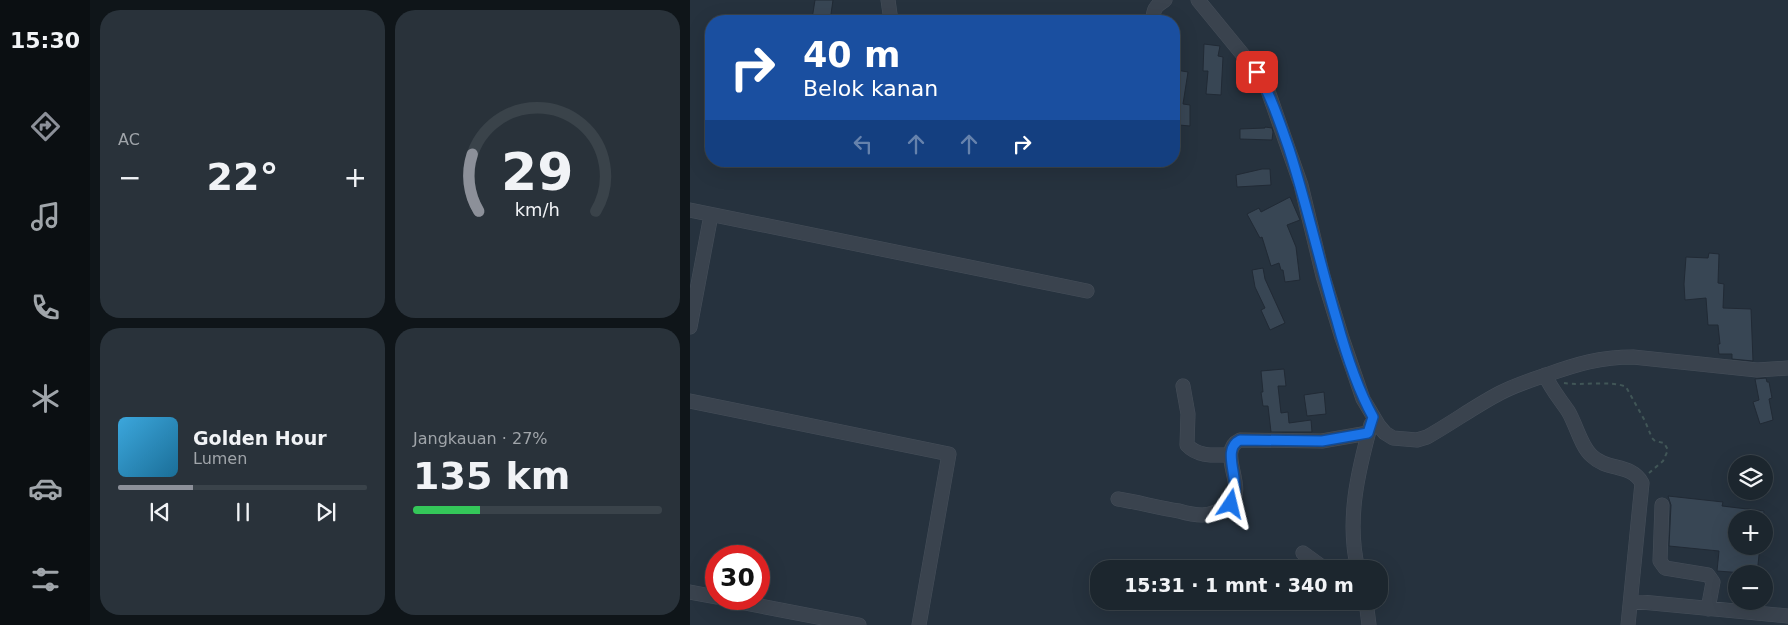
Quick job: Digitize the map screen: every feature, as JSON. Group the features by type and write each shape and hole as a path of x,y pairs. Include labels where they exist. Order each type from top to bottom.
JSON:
{"street":[{"path":"888,0 890,15"},
{"path":"1153,15 1156,5 1165,0"},
{"path":"1198,0 1257,72 1267,88 1301,185 1323,276 1360,392 1373,417 1386,433 1393,438 1418,440 1427,437 1499,393 1518,384 1572,365 1612,357 1633,357 1757,370 1788,368"},
{"path":"690,210 1087,290"},
{"path":"690,327 711,215"},
{"path":"1547,374 1551,389 1568,411 1592,457 1612,467 1632,472 1638,476 1642,483 1628,625"},
{"path":"1182,386 1188,414 1187,445 1193,451 1204,454 1230,455"},
{"path":"690,401 949,454 919,625"},
{"path":"1356,560 1353,530 1354,497 1360,464 1373,417"},
{"path":"1118,499 1200,515 1214,513 1231,504 1234,498 1236,486 1230,455 1233,445 1240,440 1322,441 1368,433"},
{"path":"1662,506 1660,561 1665,568 1708,574 1713,582 1708,609"},
{"path":"1303,553 1313,560"},
{"path":"690,592 705,595"},
{"path":"1631,602 1788,616"},
{"path":"770,608 859,625"},
{"path":"1367,610 1369,625"}],"path":[{"path":"1547,374 1560,382 1622,385 1628,390 1650,434 1655,441 1664,443 1668,452 1664,461 1647,475 1642,483"}],"building":[{"path":"815,0 833,0 831,15 813,15"},
{"path":"1204,44 1220,46 1218,56 1223,57 1221,95 1206,94 1208,71 1203,71"},
{"path":"1180,71 1188,72 1183,104 1190,105 1190,126 1180,125"},
{"path":"1239,76 1249,77 1248,89 1237,88"},
{"path":"1272,128 1272,140 1240,139 1240,129"},
{"path":"1270,169 1271,185 1237,187 1236,175"},
{"path":"1290,197 1300,220 1287,225 1296,247 1300,280 1285,282 1283,270 1281,270 1279,263 1271,266 1262,237 1260,238 1247,214 1259,208 1261,212"},
{"path":"1709,253 1719,254 1718,283 1724,284 1723,308 1751,309 1753,361 1732,359 1732,354 1719,354 1718,325 1708,325 1706,298 1685,300 1686,257 1708,258"},
{"path":"1263,268 1265,279 1285,323 1270,330 1261,310 1265,308 1255,287 1252,270"},
{"path":"1284,369 1286,386 1278,386 1281,413 1288,412 1289,423 1311,420 1312,432 1271,432 1268,406 1263,406 1261,371"},
{"path":"1766,378 1767,382 1769,382 1772,398 1769,399 1773,420 1760,424 1753,402 1759,400 1755,379"},
{"path":"1324,392 1326,414 1307,416 1304,395"},
{"path":"1668,496 1723,502 1722,506 1756,510 1728,510 1728,555 1759,555 1758,565 1728,565 1728,572 1717,571 1719,551 1669,546 1671,505"}],"route":[{"path":"1231,504 1236,492 1236,486 1230,455 1236,442 1240,440 1322,441 1343,438 1368,433 1373,417 1359,389 1342,338 1323,276 1301,185 1286,140 1267,88 1257,72"}]}
